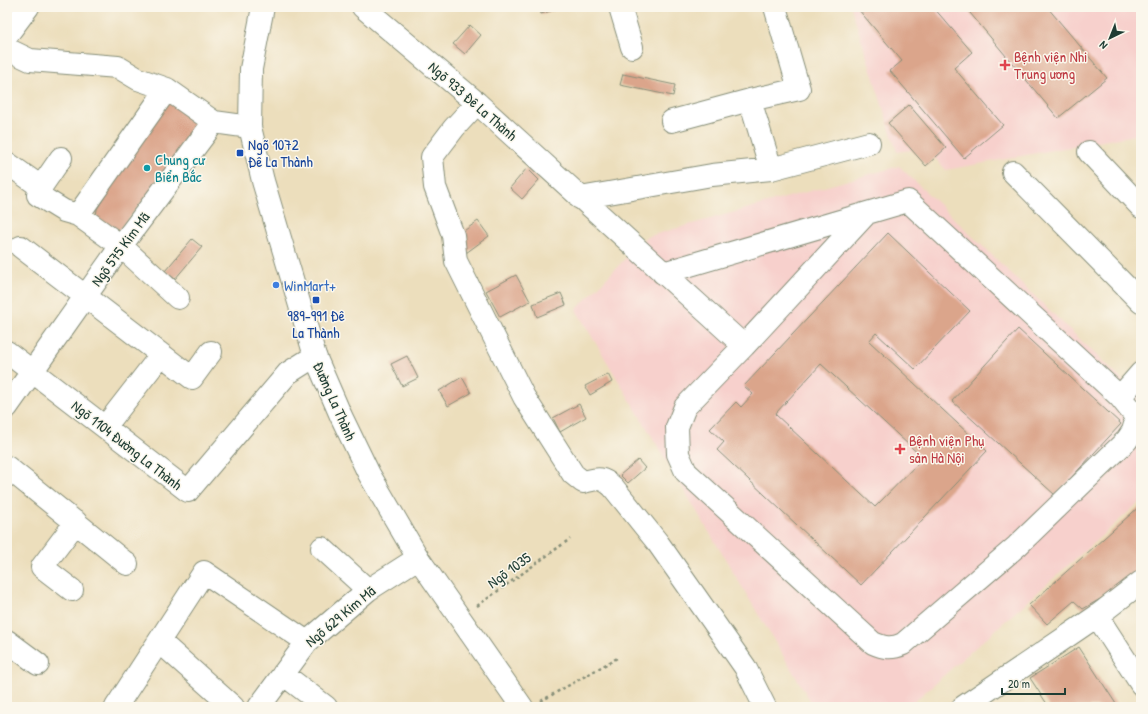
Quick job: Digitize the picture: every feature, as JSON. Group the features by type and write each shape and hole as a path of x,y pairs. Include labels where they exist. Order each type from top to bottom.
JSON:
{"main road":[{"path":"7,36 28,7"},
{"name":"Đường La Thành","path":"263,7 251,69 250,127 263,181 315,356 341,416 369,474 418,558 460,618 530,705"},
{"name":"Ngõ 933 Đê La Thành","path":"362,7 477,103 744,346"},
{"path":"620,7 632,47"},
{"path":"672,121 750,100 799,89 774,7"},
{"path":"7,49 30,60 118,67 138,79 167,89 214,122 250,127"},
{"path":"78,215 167,89"},
{"path":"750,100 771,169"},
{"path":"477,103 454,128 432,157 435,186 452,235 456,261 524,397 573,474 583,482 598,478 606,480 613,487 658,543 745,667 765,707"},
{"name":"Ngõ 575 Kim Mã","path":"7,407 121,246 214,122"},
{"path":"580,198 712,175 771,169 869,143"},
{"path":"1089,152 1141,207"},
{"path":"61,158 41,187 38,195 64,211 78,215 121,246 178,298"},
{"path":"7,163 41,187"},
{"path":"1013,172 1141,302"},
{"path":"663,273 908,201 1120,397 1133,413 1136,421 1127,440 1016,546 903,644 895,648 884,648 873,643 686,472 678,454 677,427 685,407 744,346 866,214"},
{"path":"21,247 192,378 211,352"},
{"name":"Ngõ 1104 Đường La Thành","path":"7,352 188,491 288,373 315,356"},
{"path":"105,427 161,355"},
{"path":"1120,397 1141,373"},
{"path":"7,467 127,564"},
{"path":"72,590 42,567 76,522"},
{"path":"322,548 368,590"},
{"name":"Ngõ 629 Kim Mã","path":"265,705 283,674 306,642 368,590 418,558"},
{"path":"116,707 204,572 306,642"},
{"path":"963,707 1097,616 1141,582"},
{"path":"1097,616 1141,684"},
{"path":"7,641 38,664"},
{"path":"159,641 233,707"},
{"path":"283,674 326,707"}],"path":[{"name":"Ngõ 1035","path":"460,618 570,539"},
{"path":"530,705 619,657"}],"shaded area":[{"name":"Bệnh viện Nhi Trung ương","path":"851,7 1141,7 1141,134 946,170 935,158 926,166 912,150 897,152"},
{"name":"Bệnh viện Phụ sản Hà Nội","path":"899,166 1141,398 1141,501 908,707 814,707 576,310 646,237"}],"building":[{"path":"539,7 563,7 541,14"},
{"path":"860,7 933,7 972,52 954,68 1003,125 964,158 890,71 902,61 858,9"},
{"path":"965,7 1047,7 1107,78 1058,118"},
{"path":"470,25 481,35 465,54 453,44"},
{"path":"623,74 675,85 673,96 620,85"},
{"name":"Chung cư Biển Bắc","path":"167,99 204,126 118,232 96,217 97,209"},
{"path":"909,105 946,148 926,166 888,123"},
{"path":"527,168 539,180 522,199 510,188"},
{"path":"478,221 489,236 466,253 455,237"},
{"path":"888,233 970,311 915,369 876,333 869,341 987,451 861,585 717,450 724,442 710,429 736,402 741,407 753,394 744,386","holes":["821,364 923,458 875,507 775,414"]},
{"path":"192,239 202,247 175,279 165,271"},
{"path":"516,275 530,301 500,317 486,291"},
{"path":"561,293 566,305 537,317 533,304"},
{"path":"1018,329 1121,424 1055,495 952,401"},
{"path":"407,356 418,378 402,386 391,364"},
{"path":"608,374 612,382 590,395 585,386"},
{"path":"462,377 471,393 448,406 439,391"},
{"path":"579,404 586,417 560,432 553,418"},
{"path":"638,460 645,468 628,483 620,475"},
{"path":"1141,505 1141,572 1131,581 1083,609 1074,601 1047,624 1029,605"},
{"path":"1079,647 1118,707 1049,707 1030,678"}],"place":[{"name":"Bệnh viện Nhi Trung ương","path":"1005,65"},
{"name":"Ngõ 1072 Đê La Thành","path":"240,153"},
{"name":"Chung cư Biển Bắc","path":"147,168"},
{"name":"WinMart+","path":"276,285"},
{"name":"989-991 Đê La Thành","path":"316,300"},
{"name":"Bệnh viện Phụ sản Hà Nội","path":"900,449"}]}
